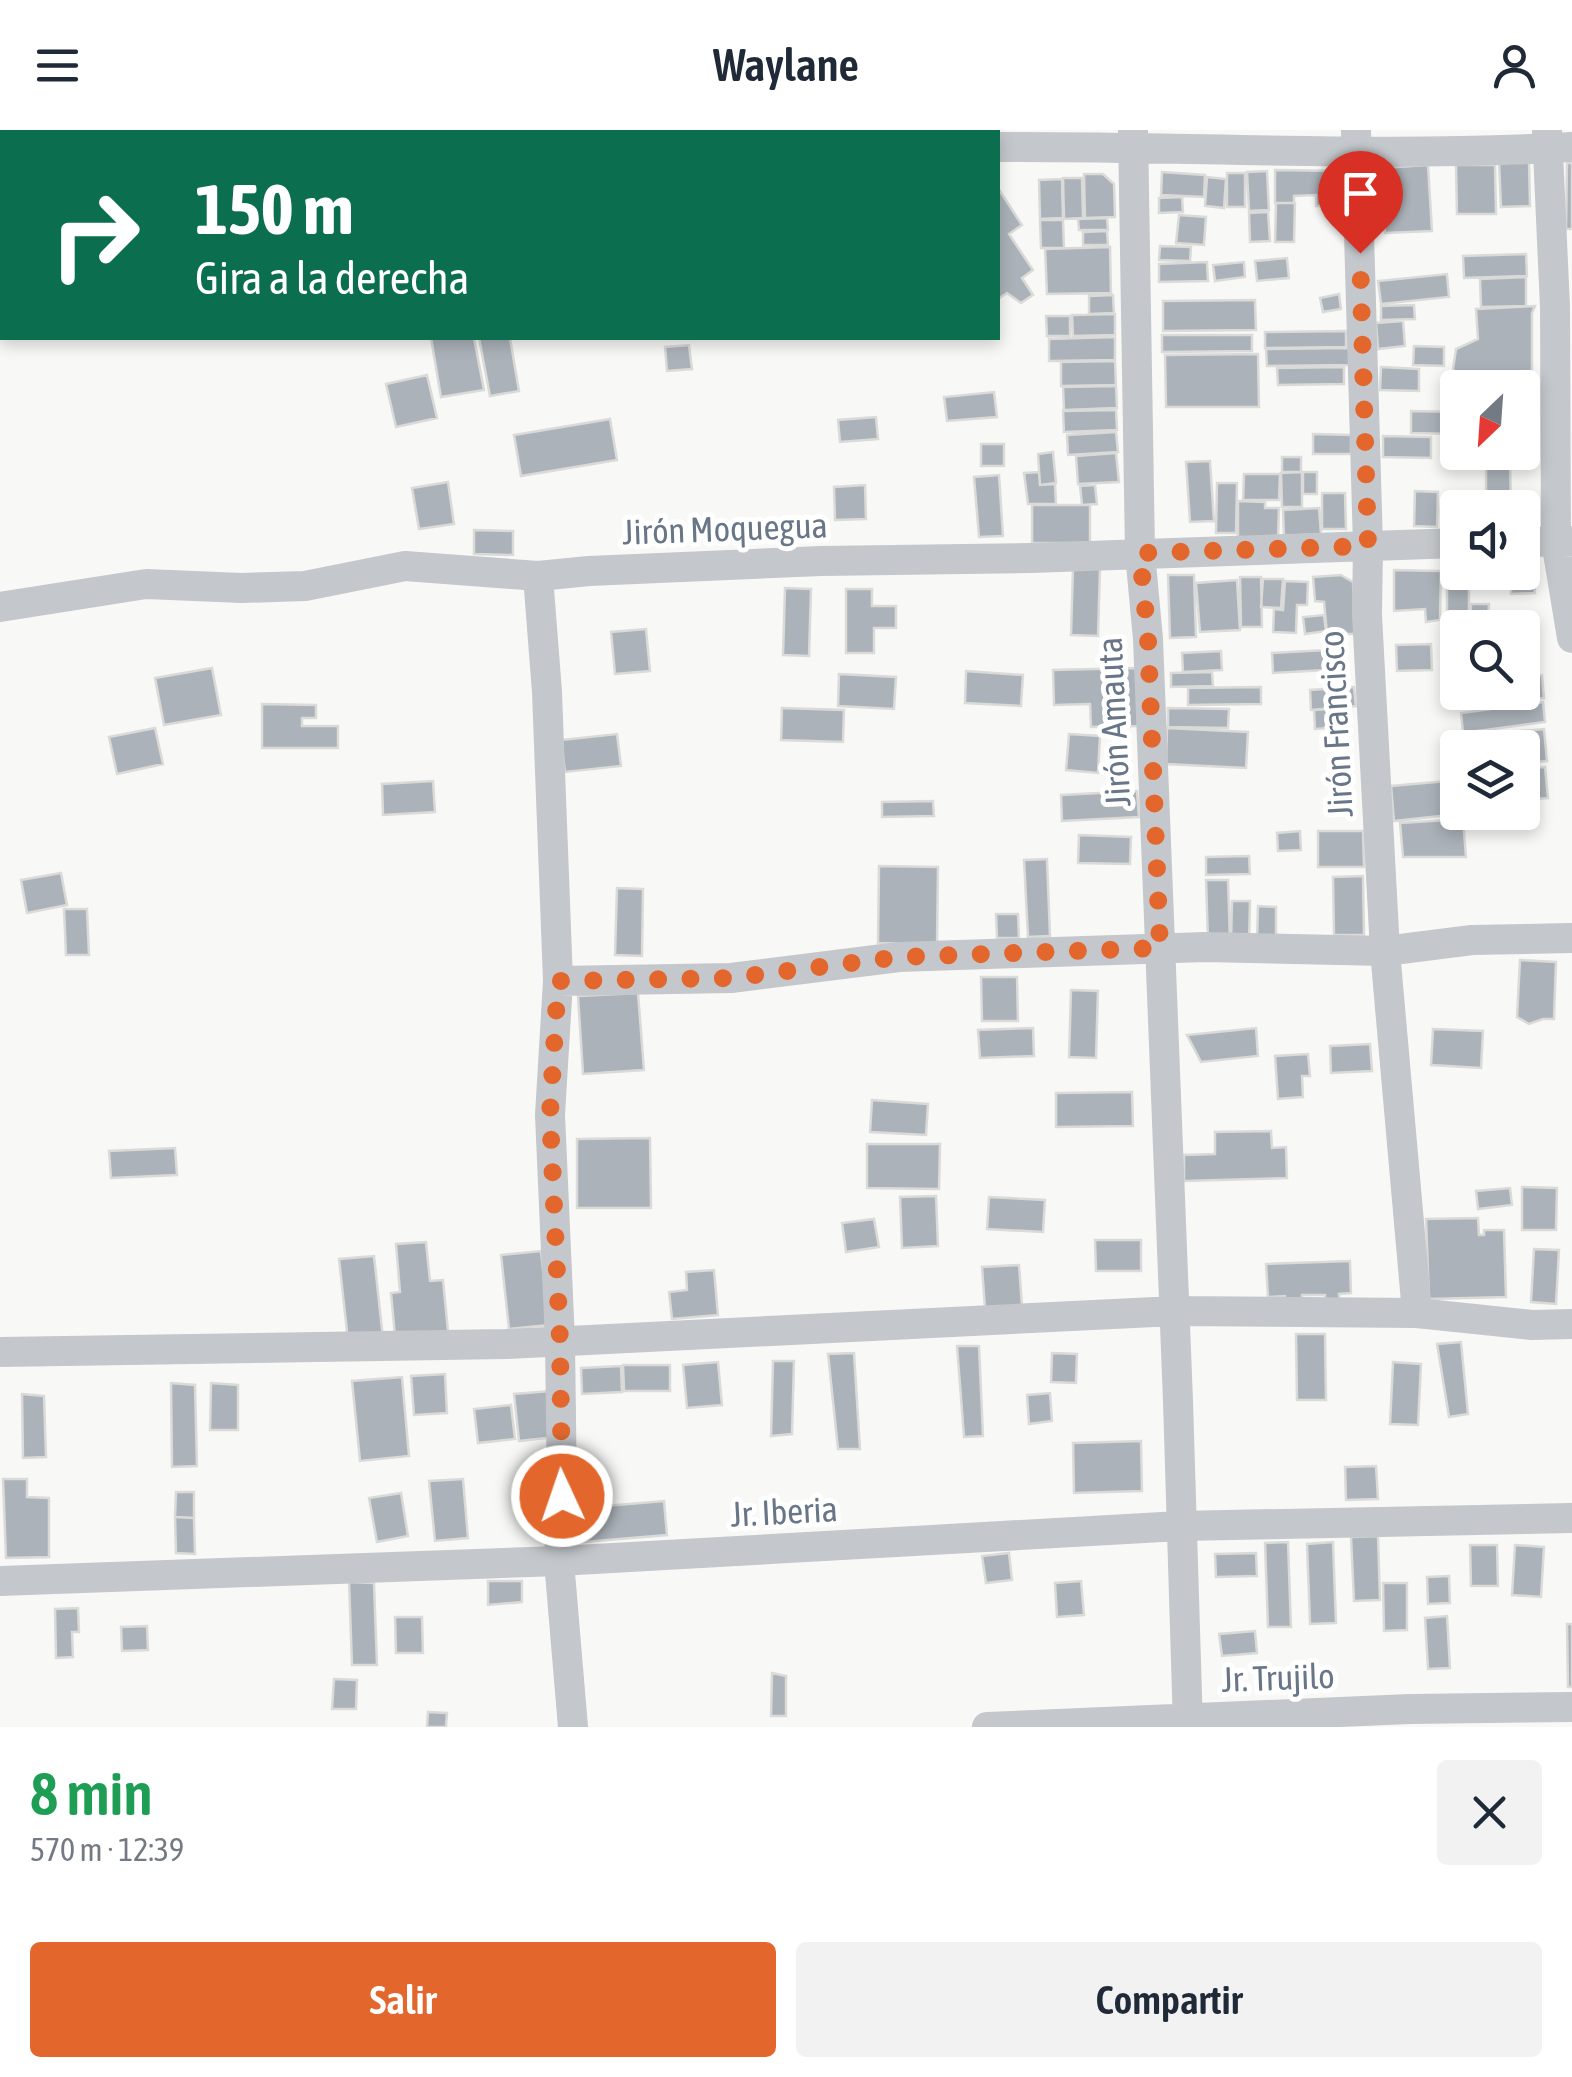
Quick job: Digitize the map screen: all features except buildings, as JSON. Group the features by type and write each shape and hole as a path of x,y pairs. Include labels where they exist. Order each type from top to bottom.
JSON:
{"street":[{"path":"1000,147 1133,138 1555,142 1554,307 1572,638"},
{"name":"Jirón Amauta","path":"1133,138 1140,553 1148,639 1188,1723"},
{"name":"Jirón Francisco","path":"1357,141 1367,616 1384,952 1417,1313"},
{"name":"Jirón Moquegua","path":"0,606 146,584 305,586 405,566 538,576 661,568 1440,544"},
{"path":"538,576 547,692 558,981 550,1114 560,1341 559,1561 574,1727"},
{"path":"558,981 731,978 899,957 1160,948 1384,952 1472,940 1572,938"},
{"path":"0,1352 560,1341 1175,1312 1417,1313 1532,1325 1572,1324"},
{"name":"Jr. Iberia","path":"0,1580 559,1561 1180,1526 1572,1518"},
{"name":"Jr. Trujilo","path":"987,1727 1188,1723 1410,1709 1572,1707"}],"route":[{"path":"562,1496 550,1114 558,981 731,978 899,957 1160,948 1148,639 1140,553 1368,546 1360,253"}]}
